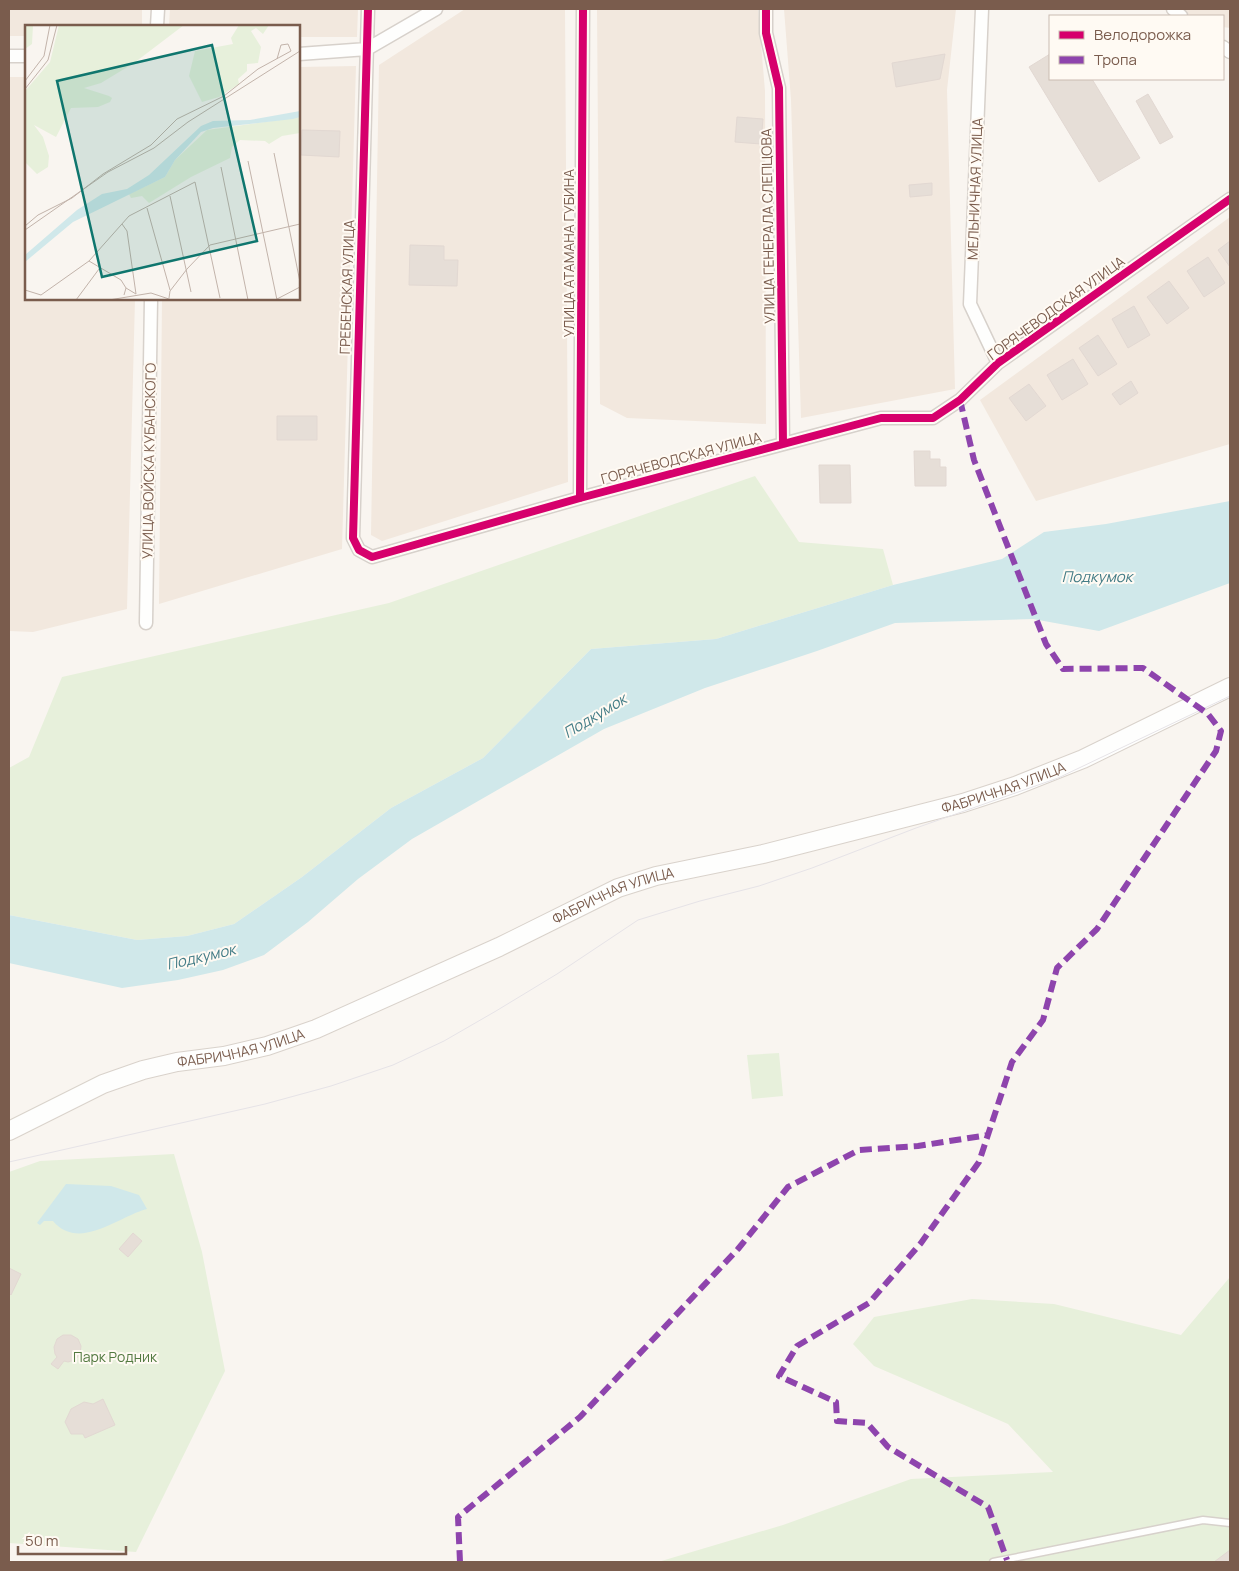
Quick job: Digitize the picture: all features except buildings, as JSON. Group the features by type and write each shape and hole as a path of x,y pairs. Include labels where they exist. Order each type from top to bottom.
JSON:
{"main road":[{"name":"ФАБРИЧНАЯ УЛИЦА","path":"9,1132 103,1084 143,1070 177,1062 224,1056 267,1046 316,1029 499,947 618,888 656,876 762,854 963,803 1015,786 1083,759 1230,687"}],"street":[{"path":"157,25 158,9"},
{"name":"ГРЕБЕНСКАЯ УЛИЦА","path":"368,9 352,538 359,550 372,557"},
{"path":"300,54 367,49 436,9"},
{"name":"УЛИЦА АТАМАНА ГУБИНА","path":"580,498 583,9"},
{"name":"УЛИЦА ГЕНЕРАЛА СЛЕПЦОВА","path":"766,9 766,34 779,88 783,444"},
{"name":"МЕЛЬНИЧНАЯ УЛИЦА","path":"982,9 970,304 998,364"},
{"path":"9,56 25,56"},
{"name":"ГОРЯЧЕВОДСКАЯ УЛИЦА","path":"372,557 580,498 881,418 933,418 960,400 998,364 1230,200"},
{"name":"УЛИЦА ВОЙСКА КУБАНСКОГО","path":"146,623 151,300"}],"lane":[{"path":"993,1562 1203,1520 1230,1523"}],"shaded area":[{"path":"9,9 142,9 142,25 25,25 25,36 9,36"},
{"path":"170,9 358,9 357,37 300,37 300,25 169,25"},
{"path":"465,9 565,9 568,482 382,541 371,535 379,65"},
{"path":"597,9 758,9 765,91 766,424 627,418 600,404"},
{"path":"784,9 956,9 947,90 955,389 801,418 791,100"},
{"path":"1183,9 1230,9 1230,28 1224,27 1224,15 1189,15"},
{"path":"356,66 342,549 159,604 162,300 300,300 300,67"},
{"path":"9,77 25,77 25,300 135,300 127,609 33,632 9,631"},
{"path":"1230,217 1230,444 1036,501 980,400"}],"green space":[{"path":"755,476 799,542 883,549 893,585 716,639 591,649 483,758 391,808 302,877 234,924 187,936 137,940 9,915 9,768 29,757 62,677 389,603"},
{"path":"779,1053 783,1096 752,1099 747,1055"},
{"name":"Парк Родник","path":"174,1154 202,1252 225,1371 136,1552 9,1543 9,1172 40,1161"},
{"path":"1230,1277 1230,1562 658,1562 783,1525 911,1479 1053,1472 1008,1424 874,1366 853,1344 874,1317 972,1299 1054,1304 1181,1335"}],"water":[{"name":"Подкумок","path":"1230,501 1230,583 1099,631 1033,619 895,623 705,688 604,729 412,839 358,879 308,922 264,955 223,970 178,980 122,988 9,963 9,915 137,940 187,936 234,924 302,877 391,808 483,758 591,649 716,639 893,585 1002,559 1044,532 1106,524"},
{"path":"66,1184 111,1186 139,1195 147,1209 87,1233 63,1230 53,1221 44,1221 40,1225 37,1223"}],"tram line":[{"path":"9,1162 265,1104 331,1086 393,1065 444,1041 496,1011 557,974 638,920 700,901 759,886 1058,778 1230,696"}],"marked path":[{"path":"960,400 974,460 1046,644 1063,669 1143,668 1208,714 1221,731 1216,751 1097,929 1057,968 1043,1020 1012,1062 979,1162 921,1243 869,1303 797,1346 779,1376 836,1402 837,1421 867,1423 888,1447 988,1507 1007,1560"},
{"path":"460,1562 458,1517 580,1417 738,1249 788,1187 859,1150 918,1146 988,1135"}],"cycle path":[{"path":"368,9 353,538 359,550 372,557 580,498 881,418 933,418 960,400 998,363 1230,199"},
{"path":"580,498 583,9"},
{"path":"766,9 766,33 779,88 783,444"}]}
